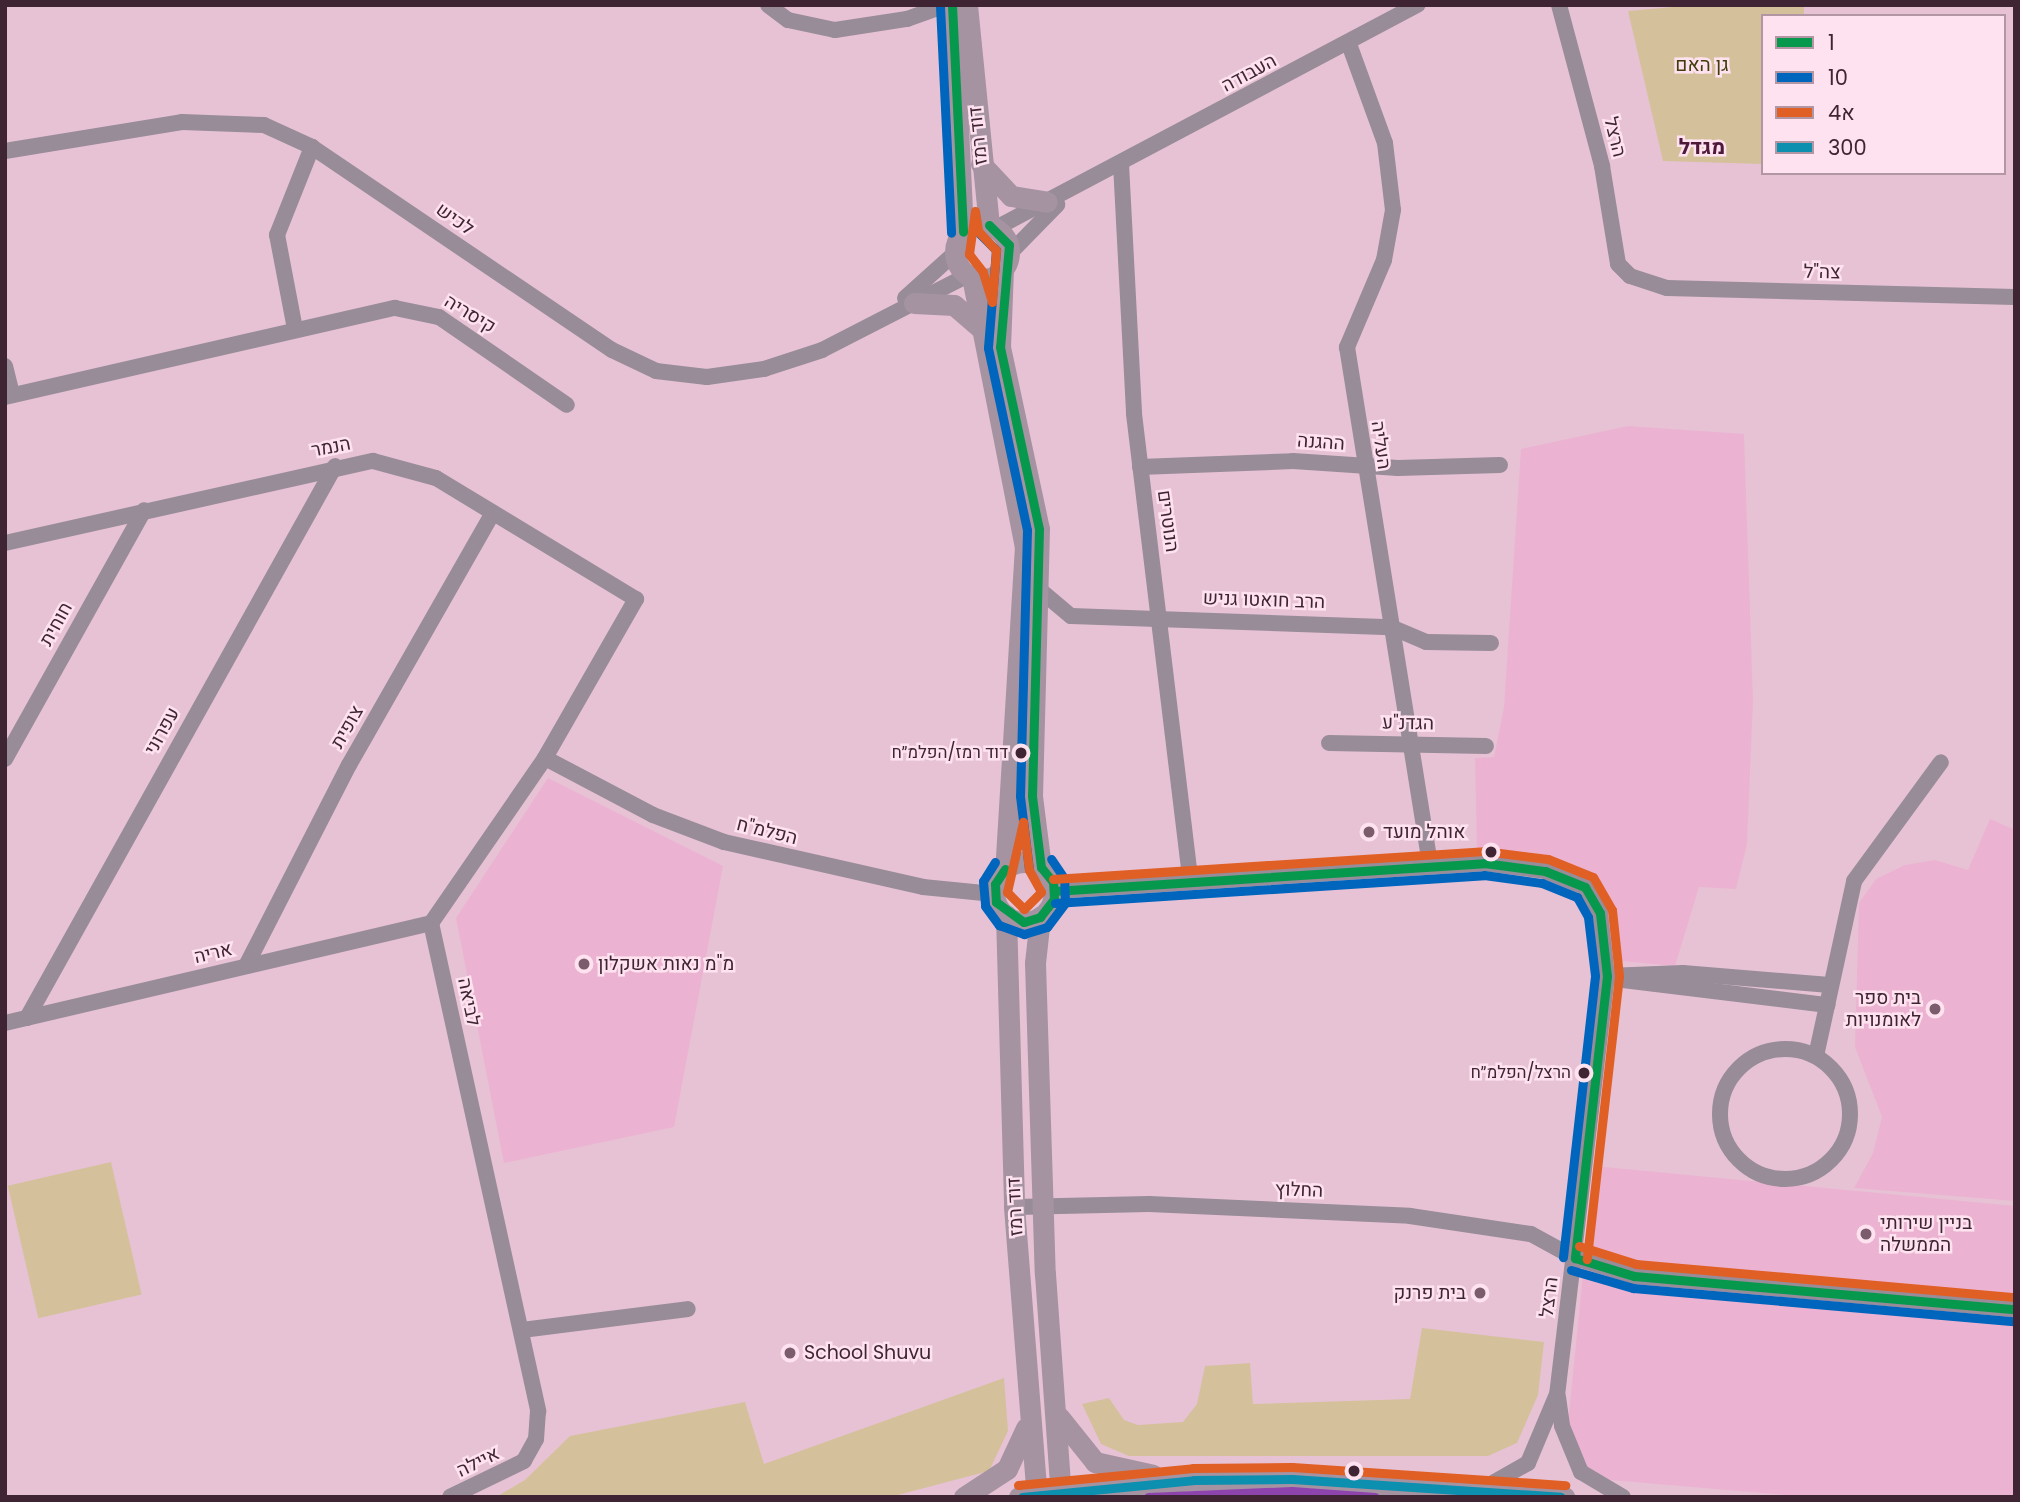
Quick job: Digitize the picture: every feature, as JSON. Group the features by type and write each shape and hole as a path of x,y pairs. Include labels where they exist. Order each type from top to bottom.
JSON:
{"street":[{"path":"768,5 788,20 835,30 949,5"},
{"name":"דוד רמז","path":"949,5 963,232"},
{"name":"דוד רמז","path":"967,5 980,162 993,227"},
{"name":"העבודה","path":"993,227 1099,176 1418,5"},
{"name":"הרצל","path":"1559,5 1602,166 1618,264 1630,276"},
{"name":"העליה","path":"1349,44 1385,143 1394,210 1384,260 1347,346 1362,466 1430,864"},
{"name":"לכיש","path":"5,151 228,119 264,125 312,147 601,343 656,371 707,377 764,369 867,327 970,276"},
{"path":"295,329 277,235 312,147"},
{"path":"980,162 1011,196 1047,202"},
{"name":"הנוטרים","path":"1121,164 1140,467 1191,882"},
{"name":"העבודה","path":"1006,261 1047,212 1099,176"},
{"path":"993,227 1006,261 1000,347 1035,503 1041,591 1032,796 1041,867 1055,891 1040,917 1024,922 1006,915 994,894 1005,869 1025,546 970,276 954,253 963,232 993,227"},
{"name":"לכיש","path":"867,327 954,253"},
{"path":"970,276 990,278 1006,261"},
{"name":"צה\"ל","path":"1630,276 1667,288 2015,297"},
{"path":"914,303 954,304 983,330"},
{"name":"קיסריה","path":"5,366 9,396 295,329 395,308 418,309 468,335 567,405"},
{"name":"הנמר","path":"5,543 335,466 373,461 406,467 493,513 636,599 545,758"},
{"name":"ההגנה","path":"1140,467 1293,461 1362,466 1500,465"},
{"name":"עפרוני","path":"27,1018 335,466"},
{"name":"חוחית","path":"5,759 144,510"},
{"name":"צופית","path":"246,967 349,765 493,513"},
{"name":"הרב חואטו גניש","path":"1041,591 1071,616 1391,627 1426,642 1491,643"},
{"name":"הגדנ\"ע","path":"1329,743 1486,746"},
{"path":"431,923 545,758"},
{"name":"הפלמ\"ח","path":"545,758 653,815 724,842 923,887 994,894"},
{"path":"1816,1056 1854,881 1941,762"},
{"path":"1005,869 1023,862 1041,867"},
{"path":"1055,891 1430,864"},
{"name":"הרצל","path":"1430,864 1545,870 1585,887 1600,913 1607,976 1558,1394 1562,1426 1581,1472 1623,1497"},
{"name":"דוד רמז","path":"1006,915 1014,1207 1029,1408 1030,1496"},
{"name":"דוד רמז","path":"1040,917 1035,963 1044,1207 1062,1493"},
{"name":"אריה","path":"5,1023 431,923"},
{"name":"לביאה","path":"431,923 538,1411 536,1438 524,1461"},
{"path":"1607,976 1683,973 1830,985"},
{"path":"1607,976 1827,1005"},
{"path":"1772,1049 1816,1056 1845,1085 1851,1105 1843,1146 1830,1162 1803,1176 1772,1178 1752,1171 1724,1138 1719,1116 1733,1073 1772,1049"},
{"name":"החלוץ","path":"1014,1207 1149,1204 1410,1216 1498,1225 1531,1234 1575,1258 1634,1276 2015,1309"},
{"path":"522,1330 688,1309"},
{"name":"הרצל","path":"1482,1489 1528,1463 1558,1394"},
{"path":"964,1497 1013,1461 1029,1408"},
{"path":"1058,1416 1095,1462 1194,1480"},
{"name":"איילה","path":"450,1497 524,1461"},
{"path":"1030,1496 1194,1480 1482,1489 1564,1497"}],"shaded area":[{"path":"1628,426 1744,434 1753,700 1747,844 1736,889 1699,887 1675,966 1601,959 1599,891 1546,864 1477,851 1475,758 1494,757 1504,707 1521,449"},
{"name":"מ\"מ נאות אשקלון","path":"548,778 723,866 674,1127 504,1163 456,918"},
{"name":"בית ספר לאומנויות","path":"1990,819 2015,830 2015,1201 1854,1188 1873,1153 1882,1117 1855,1047 1859,903 1876,879 1905,865 1935,860 1968,870"},
{"path":"1594,1166 2015,1206 2015,1497 1808,1497 1610,1480 1588,1467 1568,1423"}],"green space":[{"name":"גן האם","path":"1695,5 1804,5 1804,14 1761,14 1761,164 1663,161 1628,11"},
{"path":"111,1162 142,1295 38,1318 8,1186"},
{"path":"1422,1328 1544,1342 1538,1395 1517,1443 1488,1456 1129,1456 1101,1444 1082,1404 1109,1398 1124,1420 1138,1425 1183,1422 1197,1404 1205,1366 1250,1363 1253,1404 1410,1399"},
{"path":"1004,1378 1008,1431 989,1471 890,1497 496,1497 525,1480 570,1436 745,1402 764,1464"}],"transit line":[{"name":"1","path":"952,5 963,232"},
{"name":"10","path":"940,6 951,233"},
{"name":"4א","path":"975,211 978,231 996,250 992,302 983,272 969,254 975,211"},
{"name":"1","path":"989,225 1009,245 1000,347 1039,529 1032,796 1041,867"},
{"name":"10","path":"980,234 996,250 988,348 1027,530 1020,796 1029,869"},
{"name":"4א","path":"1023,822 1029,870 1041,892 1024,909 1007,892 1023,822"},
{"name":"4א","path":"1053,879 1484,851 1548,859 1593,877 1612,910 1619,976 1587,1259"},
{"name":"10","path":"995,862 983,881 985,906 999,925 1024,934 1047,927 1065,903 1064,878 1051,859"},
{"name":"1","path":"1054,891 1484,863 1545,871 1585,887 1600,913 1607,976 1575,1258"},
{"name":"1","path":"1005,869 995,884 996,902 1024,922 1040,917 1054,899 1053,882 1041,867"},
{"name":"10","path":"1055,903 1484,875 1542,883 1577,897 1588,917 1595,976 1563,1257"},
{"name":"4א","path":"1579,1246 1636,1264 2015,1297"},
{"name":"1","path":"1575,1258 1634,1276 2015,1309"},
{"name":"10","path":"1571,1270 1633,1288 2014,1321"},
{"name":"4א","path":"1018,1485 1193,1468 1292,1467 1565,1485"},
{"name":"300","path":"1022,1497 1194,1480 1292,1479 1560,1497"},
{"path":"1148,1497 1292,1491 1375,1497"}],"place":[{"name":"דוד רמז/הפלמ״ח","path":"1021,753"},
{"name":"אוהל מועד","path":"1369,832"},
{"name":"מ\"מ נאות אשקלון","path":"584,964"},
{"name":"בית ספר לאומנויות","path":"1935,1009"},
{"name":"הרצל/הפלמ״ח","path":"1584,1073"},
{"name":"בניין שירותי הממשלה","path":"1866,1234"},
{"name":"בית פרנק","path":"1480,1293"},
{"name":"School Shuvu","path":"790,1353"}],"district":[{"name":"מגדל","path":"1702,147"}]}
